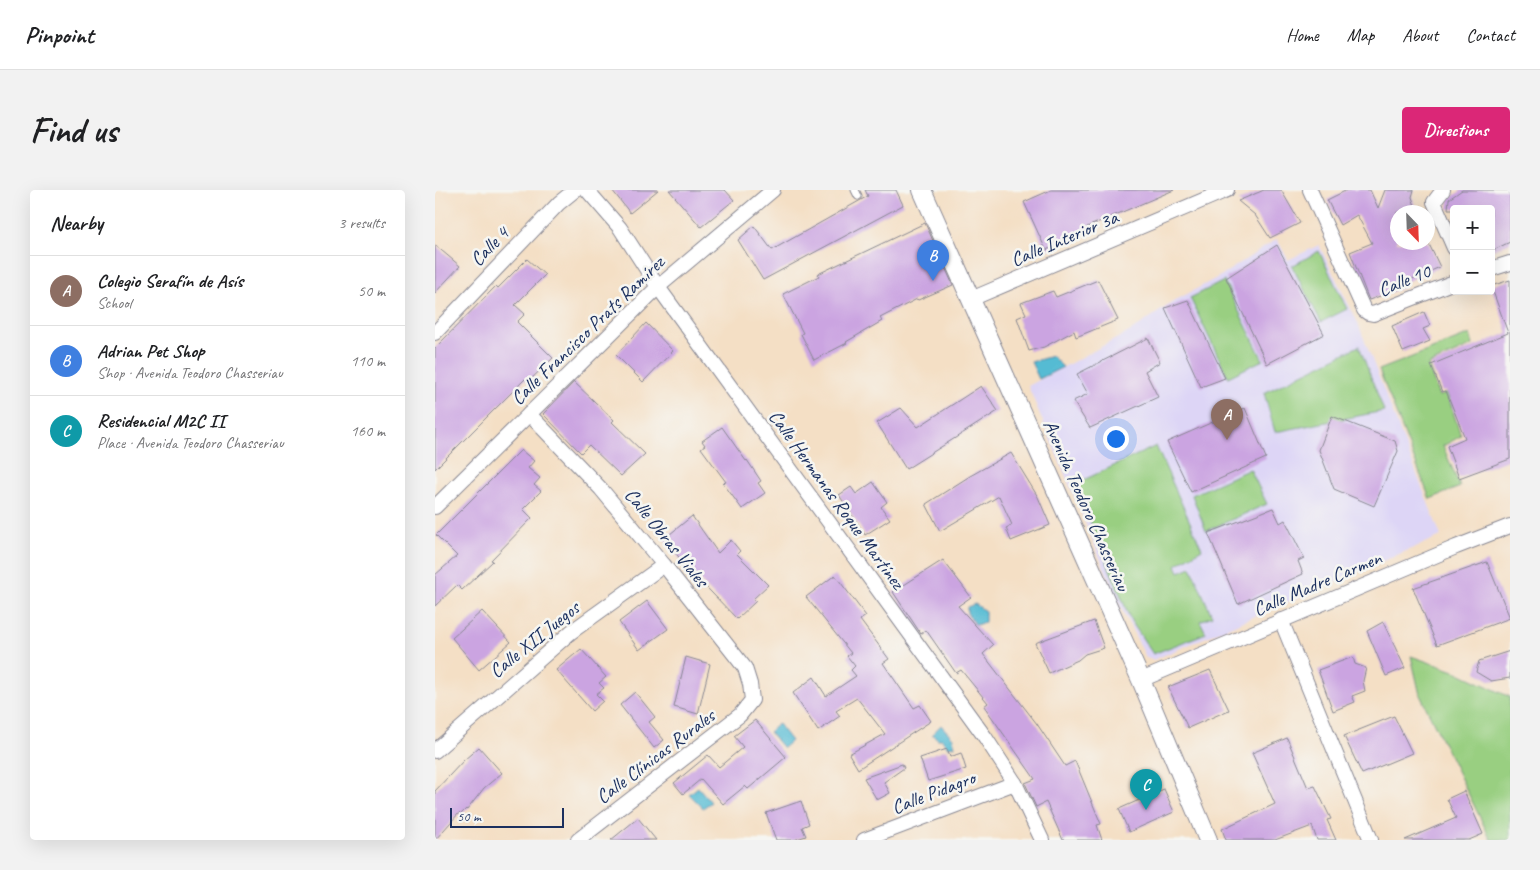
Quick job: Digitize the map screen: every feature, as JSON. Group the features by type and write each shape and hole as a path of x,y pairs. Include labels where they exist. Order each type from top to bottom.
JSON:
{"street":[{"name":"Calle 4","path":"435,333 559,203 575,190"},
{"name":"Calle Hermanas Roque Martínez","path":"587,190 620,228 658,287 985,737 1015,783 1042,840"},
{"name":"Calle Francisco Prats Ramírez","path":"435,507 658,287 773,190"},
{"name":"Avenida Teodoro Chasseriau","path":"922,190 1141,680 1207,840"},
{"name":"Calle Interior 3a","path":"971,299 1227,190"},
{"name":"Calle 10","path":"1310,190 1364,310 1368,313 1373,314 1450,284"},
{"path":"1443,190 1434,202 1450,239"},
{"path":"1495,268 1510,263"},
{"name":"Calle Obras Viales","path":"529,414 601,489 745,668 752,700"},
{"name":"Calle Madre Carmen","path":"1141,680 1510,526"},
{"name":"Calle XII Juegos","path":"435,751 571,632 664,565"},
{"path":"1281,620 1371,840"},
{"name":"Calle Clínicas Rurales","path":"578,840 740,715 752,700"},
{"name":"Calle Pidagro","path":"864,840 1015,783"}],"shaded area":[{"path":"1277,239 1288,260 1319,245 1357,321 1441,536 1153,660 1146,657 1121,608 1028,386 1131,331 1176,300 1222,275"}],"green space":[{"path":"1319,251 1347,309 1321,322 1292,266"},
{"path":"1224,281 1263,360 1228,377 1190,298"},
{"path":"1470,334 1473,345 1428,365 1439,396 1447,393 1461,436 1443,446 1460,487 1430,499 1379,370"},
{"path":"1359,346 1384,411 1275,432 1264,393"},
{"path":"1156,446 1202,549 1176,565 1179,572 1191,567 1212,616 1200,621 1206,633 1153,654 1131,621 1075,484"},
{"path":"1250,469 1267,504 1206,531 1192,495"},
{"path":"1411,656 1457,672 1510,697 1510,840 1491,840 1420,695"}],"water":[{"path":"1052,356 1063,367 1039,379 1031,362"},
{"path":"975,604 985,611 985,622 976,625 967,613 967,607"},
{"path":"778,724 791,741 783,748 769,732"},
{"path":"941,725 953,738 955,746 948,747 942,739 938,739 932,734"},
{"path":"698,787 711,802 703,808 689,794"}],"building":[{"path":"612,190 658,190 630,213"},
{"path":"669,190 725,190 734,200 701,227"},
{"path":"865,190 896,190 903,205 763,280 738,240 754,226 772,250 868,196"},
{"path":"1051,190 1174,190 1087,227 1089,231 1046,250 1024,202"},
{"path":"1264,190 1281,190 1300,223 1270,238 1255,215 1238,201"},
{"path":"1347,190 1370,190 1378,208 1385,190 1414,190 1412,197 1415,205 1390,205 1390,250 1432,250 1440,267 1403,283 1405,287 1369,300 1350,252 1372,243 1357,215 1340,225 1327,200"},
{"path":"1462,190 1510,190 1510,242 1495,249 1495,205 1450,205 1450,209 1448,209 1449,199"},
{"path":"925,223 953,285 917,299 880,318 882,321 847,343 814,360 801,334 803,333 783,294 819,276 818,274"},
{"path":"435,245 460,266 435,293"},
{"path":"1277,245 1324,334 1267,364 1226,278"},
{"path":"527,259 545,275 515,305 525,314 517,322 553,358 528,382 525,379 435,469 435,348 496,286 498,288"},
{"path":"1098,280 1118,320 1076,337 1074,331 1044,347 1029,351 1017,318 1026,314 1021,303 1053,291 1056,297"},
{"path":"1510,280 1510,459 1459,478 1447,446 1465,438 1446,391 1442,392 1431,365 1508,333 1494,295 1495,285"},
{"path":"1188,300 1225,378 1201,387 1165,308"},
{"path":"1424,312 1430,326 1423,329 1430,341 1403,352 1392,326"},
{"path":"646,323 673,351 643,382 616,355"},
{"path":"1148,338 1160,362 1145,371 1158,397 1090,428 1073,401 1088,394 1077,374"},
{"path":"574,382 614,420 612,422 645,454 621,476 589,445 581,453 543,414"},
{"path":"981,386 998,411 906,469 877,423 901,408 918,427"},
{"path":"1245,408 1266,458 1191,492 1167,442"},
{"path":"1332,416 1395,441 1398,451 1374,506 1334,489 1319,450"},
{"path":"722,427 761,481 758,483 765,493 742,509 723,483 726,482 701,448 705,445 702,441"},
{"path":"521,450 534,461 528,468 540,478 534,485 541,491 523,509 532,518 491,560 493,561 462,590 457,585 435,606 435,575 457,556 436,535"},
{"path":"1011,453 1038,497 1050,525 1011,541 1006,528 1012,525 999,496 940,531 926,504"},
{"path":"873,482 887,502 881,507 890,519 865,535 839,495 851,487 856,494"},
{"path":"1273,508 1280,523 1285,520 1304,558 1298,561 1303,574 1238,604 1208,533"},
{"path":"692,516 718,553 731,540 740,551 737,554 768,585 753,599 756,601 737,619 687,567 664,539"},
{"path":"943,560 971,597 958,606 993,645 983,654 1037,724 1065,766 1075,761 1101,824 1097,825 1102,840 1063,840 1046,802 1036,807 1025,783 1035,779 984,706 988,703 961,670 956,673 926,630 921,634 893,592"},
{"path":"1487,562 1510,618 1437,645 1413,588"},
{"path":"835,575 866,616 860,620 889,659 883,663 914,708 920,705 931,721 858,769 849,754 885,734 857,698 836,711 840,716 818,731 793,693 814,677 826,696 856,676 851,670 855,666 847,656 851,653 806,597"},
{"path":"647,601 668,629 639,650 619,622"},
{"path":"482,611 511,642 479,670 452,638"},
{"path":"1094,621 1104,648 1085,654 1078,660 1049,673 1035,643"},
{"path":"1383,622 1405,668 1386,676 1367,631"},
{"path":"581,649 606,677 599,683 604,688 596,694 603,701 592,711 556,670"},
{"path":"1510,651 1510,678 1491,681 1476,672 1479,661"},
{"path":"686,657 710,664 698,714 674,707"},
{"path":"1353,657 1355,664 1366,668 1363,681 1365,691 1352,696 1355,702 1333,711 1318,670"},
{"path":"1210,670 1229,710 1188,728 1168,687"},
{"path":"635,692 655,717 649,722 664,740 654,748 620,705"},
{"path":"1394,716 1412,753 1362,774 1344,736"},
{"path":"755,720 786,757 748,789 745,786 723,804 701,779 683,794 674,783 708,755 719,767 743,747 734,736"},
{"path":"1287,738 1308,788 1315,786 1331,819 1327,820 1336,840 1317,840 1312,826 1275,840 1226,840 1222,829 1275,804 1252,753"},
{"path":"479,747 502,773 484,788 467,810 460,815 459,813 435,840 435,791"},
{"path":"947,749 950,757 961,753 966,769 928,781 920,758"},
{"path":"902,764 904,768 884,782 890,793 877,800 864,778"},
{"path":"1164,789 1174,812 1129,832 1119,809"},
{"path":"1464,791 1483,834 1469,840 1405,840 1456,818 1447,799"},
{"path":"801,801 809,824 802,827 806,836 794,840 776,840 766,813"},
{"path":"638,818 656,840 611,840"}],"place":[{"name":"Adrian Pet Shop","path":"933,281"},
{"name":"Colegio Serafín de Asís","path":"1227,440"},
{"name":"Residencial M2C II","path":"1146,810"}]}
